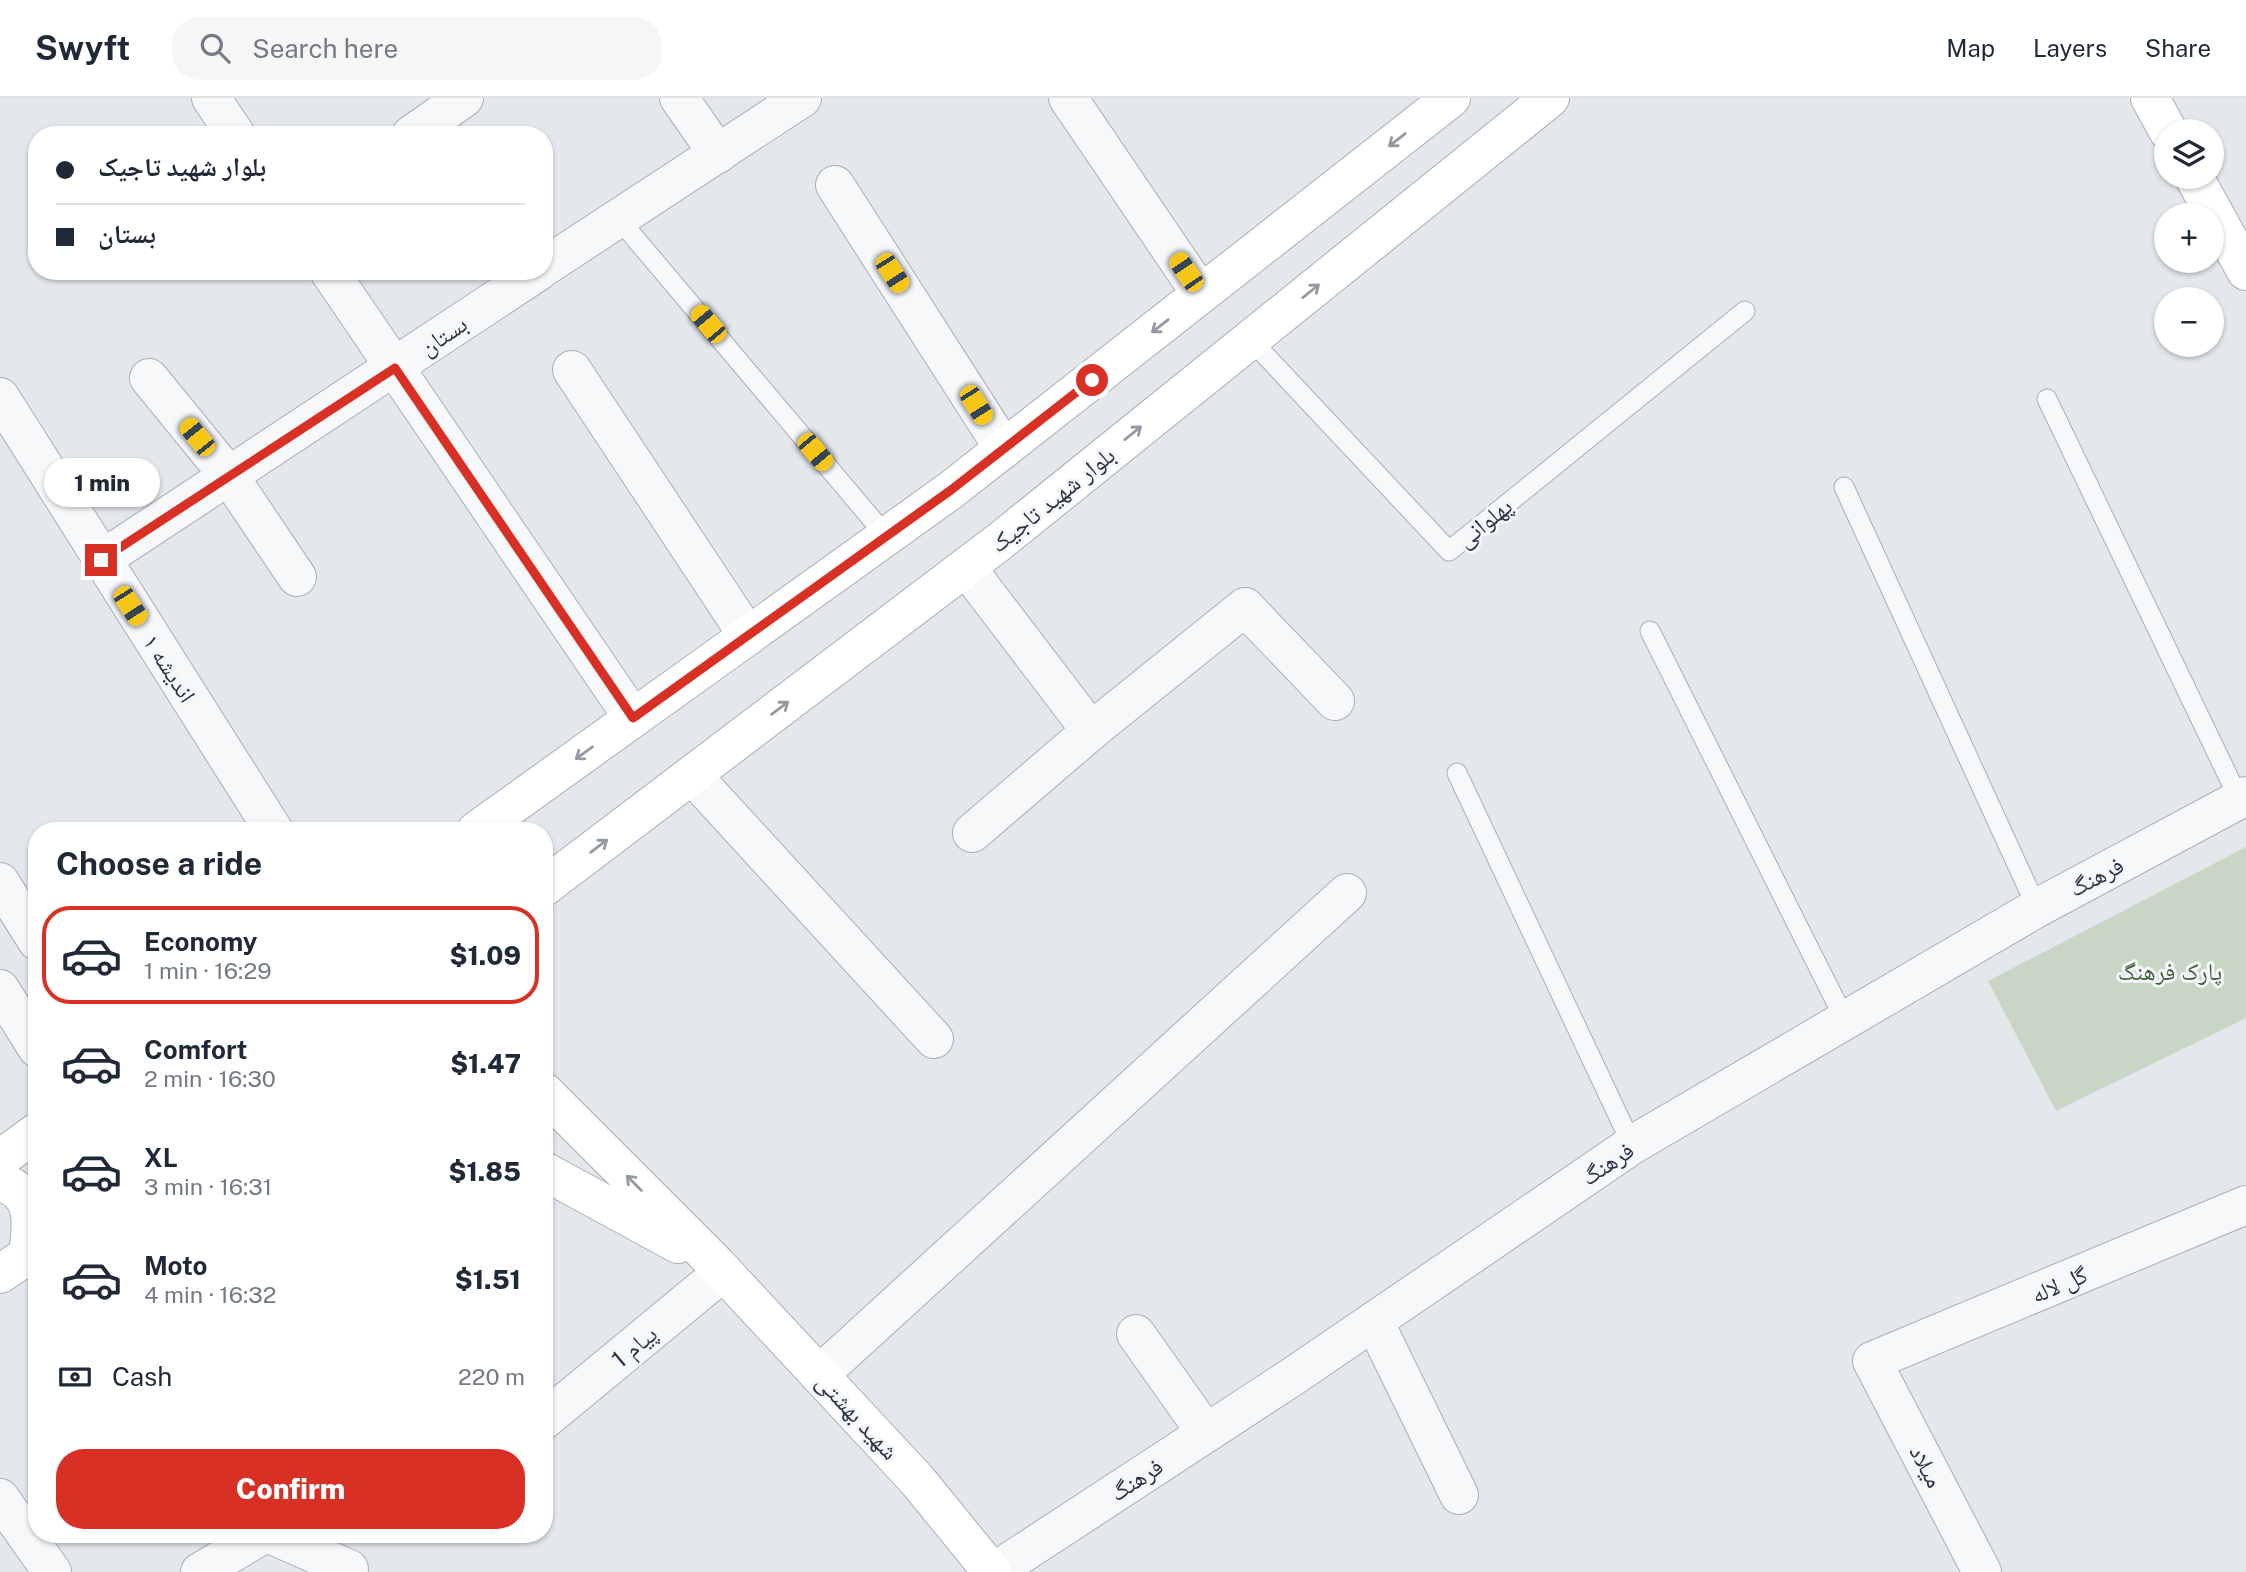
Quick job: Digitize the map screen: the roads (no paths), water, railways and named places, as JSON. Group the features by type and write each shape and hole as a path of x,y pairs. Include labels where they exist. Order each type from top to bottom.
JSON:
{"street":[{"path":"211,98 230,126"},
{"path":"424,126 464,98"},
{"path":"679,98 718,154"},
{"path":"553,261 802,98"},
{"path":"1068,98 1201,294"},
{"path":"489,822 887,537 1004,449 1451,98"},
{"name":"بلوار شهید تاجیک","path":"553,880 966,567 1550,98"},
{"path":"2150,98 2161,119"},
{"path":"835,185 1004,449"},
{"path":"2200,189 2246,271"},
{"path":"335,280 633,718"},
{"name":"بستان","path":"101,560 526,280"},
{"path":"572,370 748,636"},
{"path":"149,377 229,476 297,577"},
{"name":"اندیشه ۱","path":"0,397 268,822"},
{"path":"966,567 1091,731"},
{"path":"972,833 1091,731 1245,607 1335,701"},
{"path":"692,775 934,1039"},
{"name":"فرهنگ","path":"993,1572 1374,1321 1632,1145 2037,908 2243,797"},
{"path":"0,882 28,927"},
{"path":"819,1375 1347,893"},
{"path":"0,989 28,1034"},
{"name":"شهید بهشتی","path":"553,1101 720,1269 917,1480 993,1572"},
{"path":"0,1159 28,1139"},
{"name":"شهید بهشتی","path":"553,1176 720,1269"},
{"path":"0,1182 10,1185 26,1200 28,1208"},
{"name":"گل لاله","path":"1872,1361 2246,1205"},
{"path":"22,1259 28,1237"},
{"name":"پیام 1","path":"553,1412 720,1269"},
{"path":"1374,1321 1460,1495"},
{"path":"1136,1334 1206,1433"},
{"name":"میلاد","path":"1872,1361 1982,1572"},
{"path":"0,1498 28,1538"},
{"path":"32,1543 52,1572"},
{"path":"200,1572 249,1543"},
{"path":"290,1543 349,1569"}],"lane":[{"path":"618,218 887,537"},
{"name":"پهلوانی","path":"1250,339 1448,551 1745,311"},
{"path":"2048,398 2243,797"},
{"path":"1844,487 2037,908"},
{"path":"1650,631 1845,1020"},
{"path":"1457,774 1632,1145"}],"park label":[{"name":"پارک فرهنگ","path":"2170,971"}]}
